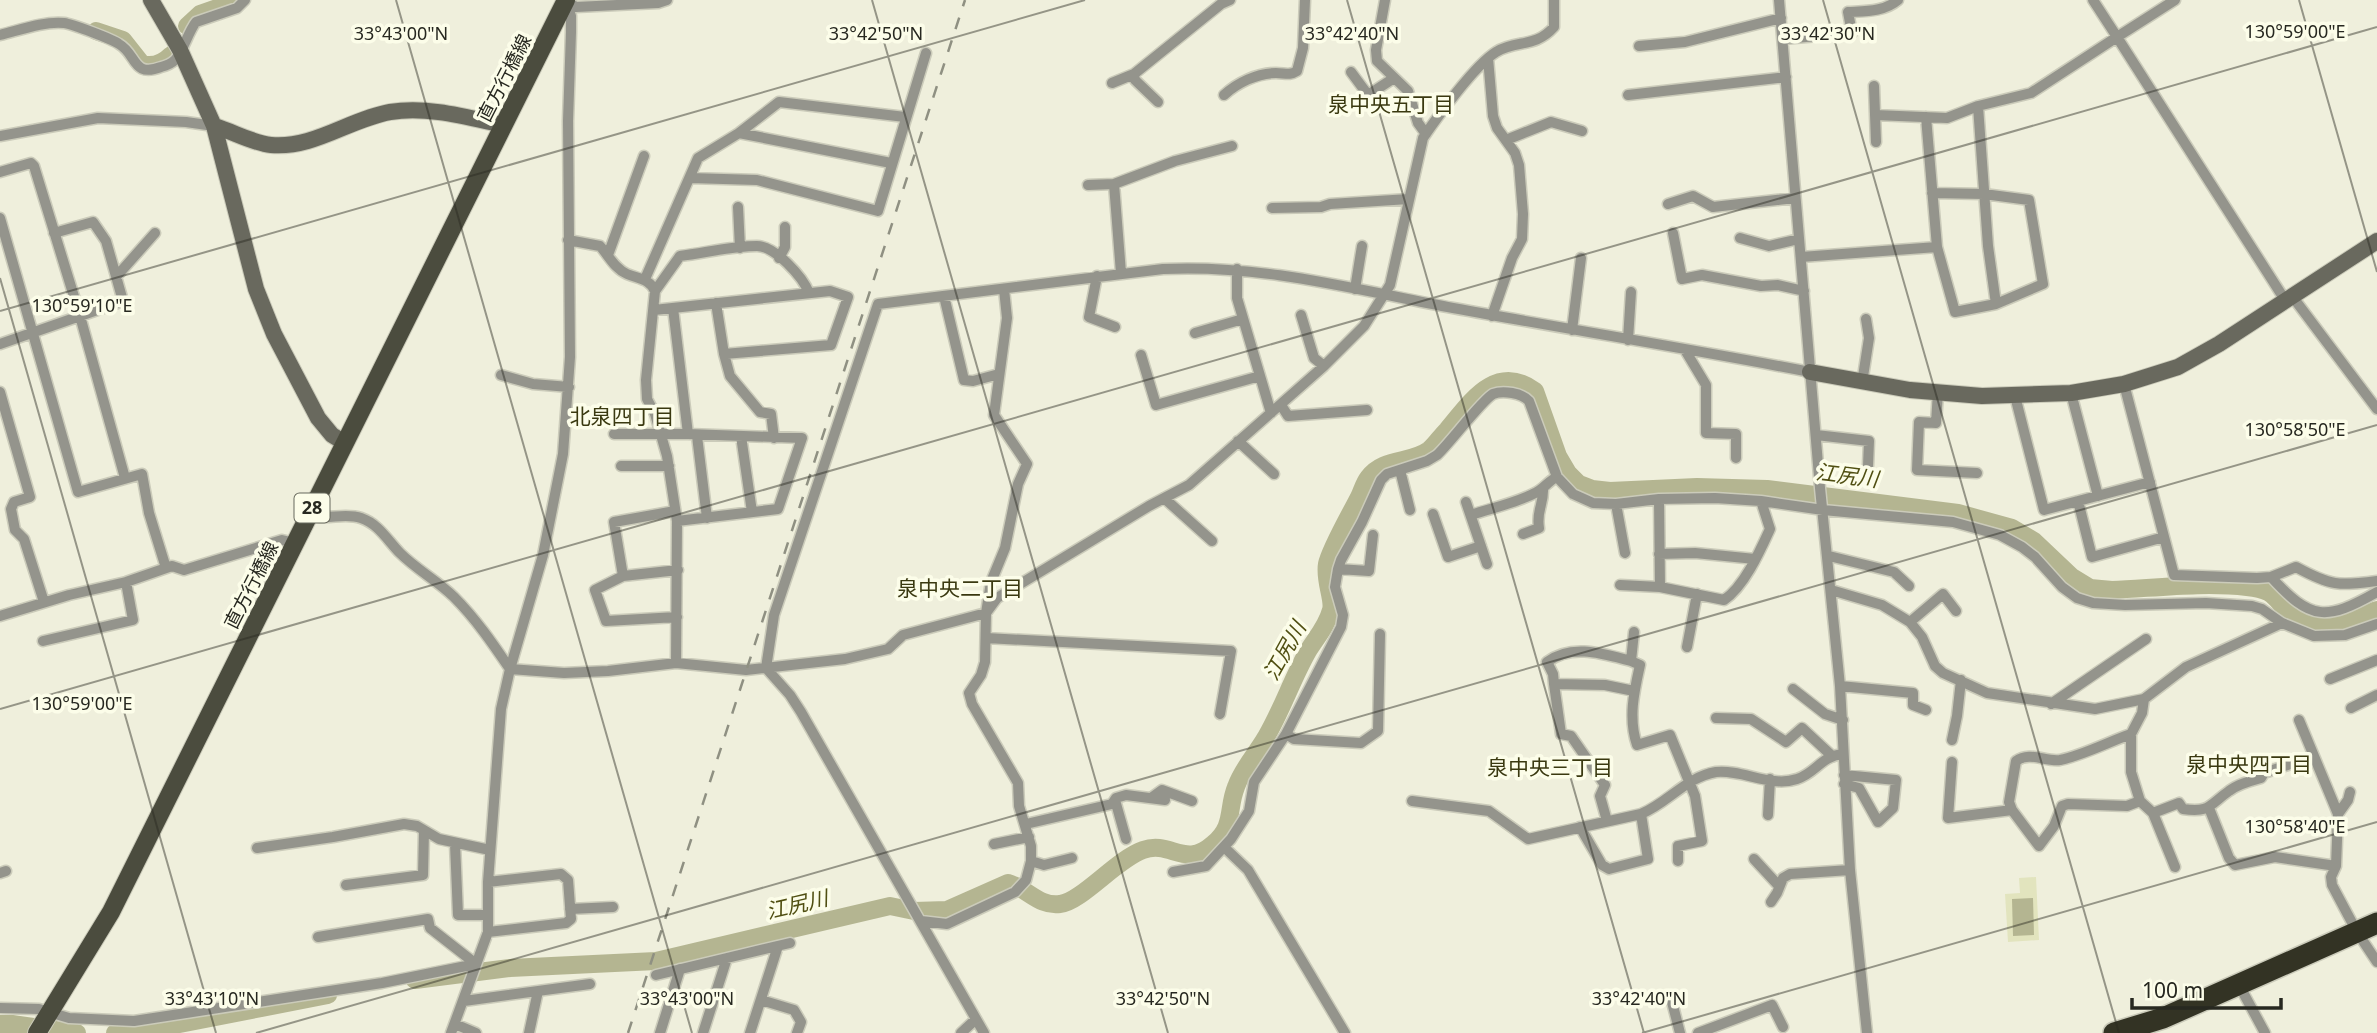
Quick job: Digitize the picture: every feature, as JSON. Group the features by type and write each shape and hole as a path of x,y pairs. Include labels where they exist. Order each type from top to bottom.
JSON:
{"highway":[{"path":"2113,1033 2163,1018 2377,923"}],"main road":[{"name":"直方行橋線","path":"37,1033 111,912 566,1"}],"street":[{"path":"151,0 180,50 214,126 237,207 246,254 269,321 289,366 318,418 332,435 345,443"},
{"path":"0,34 50,24 76,26 95,36 118,43 124,47 136,65 150,70 166,66 176,59 196,22 237,8 245,0"},
{"path":"566,1 576,7 659,3 667,0"},
{"path":"1112,83 1134,74 1221,4 1230,0"},
{"path":"1224,94 1241,82 1273,73 1290,75 1297,71 1303,48 1302,0"},
{"path":"1385,0 1376,56 1379,64 1408,91 1418,123 1426,134"},
{"path":"510,669 564,673 676,663 746,670 845,659 888,649 903,635 986,613 997,598 1189,485 1324,366 1364,326 1390,285 1426,134 1488,58 1503,48 1535,42 1549,33 1554,27 1554,0"},
{"path":"1780,0 1820,488 1829,556 1843,720 1850,870 1867,1033"},
{"path":"1783,39 1853,33 1848,12 1853,6 1875,10 1898,0"},
{"path":"2094,0 2289,298 2377,409"},
{"path":"1875,114 1947,118 1978,106 2031,93 2175,0"},
{"path":"476,1033 453,1028 488,932 488,882 501,709 551,520 563,454 569,387 571,16 566,1"},
{"path":"1639,46 1685,42 1781,18"},
{"path":"690,178 757,180 877,211 926,53"},
{"path":"1488,58 1493,116 1519,165 1523,228 1522,239 1512,258 1492,316"},
{"path":"1352,72 1368,94 1394,78"},
{"path":"1134,74 1135,80 1158,102"},
{"path":"1628,95 1786,77"},
{"path":"1874,86 1876,142"},
{"path":"645,279 698,159 739,133 779,102 905,117"},
{"path":"1978,106 1988,246 1996,304"},
{"path":"0,136 97,118 164,120 214,126 268,144 284,145 301,143 391,112 449,113 503,125"},
{"path":"1926,117 1932,193 1937,247 1955,312 1996,304 2043,284 2029,200 1984,194 1932,193"},
{"path":"1506,140 1550,122 1582,131"},
{"path":"739,133 891,163"},
{"path":"1088,185 1114,184 1175,161 1232,146"},
{"path":"608,255 644,156"},
{"path":"0,172 31,163 34,166 80,316 125,478"},
{"path":"1114,184 1121,273"},
{"path":"1668,204 1693,196 1713,207 1795,198"},
{"path":"1272,208 1321,207 1330,204 1409,199"},
{"path":"737,207 740,248"},
{"path":"0,218 79,492 142,474 149,513 166,568"},
{"path":"0,344 123,301 106,241 93,222 54,233"},
{"path":"779,258 785,247 785,227"},
{"path":"116,278 155,233"},
{"path":"1673,233 1682,279 1702,275 1804,291"},
{"path":"1740,238 1769,246 1799,239"},
{"path":"568,240 600,246 615,266 625,273 645,279 656,291"},
{"path":"766,668 774,615 878,304 1121,273 1195,267 1237,269 1862,383 1938,392 2015,396 2071,393 2124,384 2178,367 2219,344 2377,241"},
{"path":"676,663 676,516 669,466 655,414 647,399 646,380 656,291 680,256 761,246 790,265 809,293"},
{"path":"1355,289 1362,246"},
{"path":"1801,257 1937,247"},
{"path":"1572,330 1581,258"},
{"path":"1237,269 1237,298 1271,413"},
{"path":"1097,276 1089,317 1115,327"},
{"path":"921,920 947,924 1015,892 1026,880 1031,861 1029,837 1019,806 1018,783 970,697 972,686 981,675 985,662 986,613 991,582 1005,548 1018,484 1027,464 994,415 1007,318 1004,289"},
{"path":"654,310 830,291 848,297 831,345 724,354"},
{"path":"1628,341 1631,292"},
{"path":"944,296 964,380 973,381 999,374"},
{"path":"716,303 730,376 760,412 771,414 774,438"},
{"path":"673,308 707,518"},
{"path":"1301,315 1314,358 1324,366"},
{"path":"1195,333 1243,319"},
{"path":"1862,383 1869,338 1866,319"},
{"path":"1685,350 1706,385 1706,433 1736,434 1737,458"},
{"path":"1141,355 1156,405 1260,376"},
{"path":"501,375 533,384 569,387"},
{"path":"2124,384 2174,575 2271,577 2296,567 2331,584 2342,586 2377,582"},
{"path":"0,392 30,497 14,502 11,509 15,530 24,539 44,602"},
{"path":"1938,392 1936,423 1919,422 1917,470 1977,473"},
{"path":"1173,872 1206,866 1245,820 1254,782 1286,734 1341,627 1343,615 1335,587 1340,560 1362,523 1381,480 1387,474 1437,455 1488,398 1500,393 1519,394 1530,401 1557,477 1573,494 1601,505 1659,499 1714,498 1953,522 1984,530 2022,547 2035,557 2062,587 2077,598 2093,603 2206,603 2252,607 2262,609 2282,623 2314,636 2345,635 2377,624"},
{"path":"2071,393 2098,496"},
{"path":"2015,396 2044,510 2150,482"},
{"path":"1281,405 1288,416 1367,410"},
{"path":"614,434 802,438 778,509 707,518 676,516 614,522 623,576"},
{"path":"1816,435 1869,441 1868,466"},
{"path":"741,436 752,512"},
{"path":"1238,440 1275,474"},
{"path":"621,466 669,466"},
{"path":"1400,470 1410,510"},
{"path":"1523,534 1539,527 1536,515 1544,501 1544,488 1547,482 1557,477"},
{"path":"1471,515 1534,494 1544,488"},
{"path":"1164,498 1212,541"},
{"path":"1659,499 1660,587"},
{"path":"1620,585 1660,587 1724,600 1731,595 1755,559 1770,529 1761,501"},
{"path":"2078,501 2092,556 2164,537"},
{"path":"1466,502 1488,564"},
{"path":"1616,505 1625,553"},
{"path":"1433,514 1448,557 1481,545"},
{"path":"309,515 321,519 350,516 363,518 376,526 401,554 452,595 475,619 510,669"},
{"path":"1338,569 1369,571 1373,535"},
{"path":"0,616 126,582 172,566 184,570 282,540 295,543"},
{"path":"1659,554 1695,553 1755,559"},
{"path":"1829,556 1894,572 1909,586"},
{"path":"677,617 606,621 595,590 623,576 678,570"},
{"path":"2271,577 2297,604 2321,613 2352,606 2377,592"},
{"path":"43,640 133,620 126,582"},
{"path":"1831,590 1882,605 1910,622 1922,637 1935,666 1943,673 1987,693 2095,709 2144,699 2186,667 2282,623"},
{"path":"1687,647 1697,594"},
{"path":"1910,622 1943,594 1956,611"},
{"path":"1631,661 1634,632"},
{"path":"1286,734 1294,739 1361,743 1378,731 1380,634"},
{"path":"986,638 1231,651 1220,714"},
{"path":"2051,704 2146,639"},
{"path":"1607,821 1600,796 1605,785 1571,736 1561,734 1553,674 1547,662 1556,655 1600,652 1640,665 1631,717 1637,745 1670,735 1676,756 1690,780 1695,796 1702,841 1678,846 1678,861"},
{"path":"2330,679 2377,660"},
{"path":"766,668 801,712 984,1033"},
{"path":"1952,740 1961,680"},
{"path":"1553,684 1605,685 1634,691"},
{"path":"1840,686 1913,693 1913,705 1926,710"},
{"path":"1793,689 1825,714 1843,720"},
{"path":"2351,708 2377,695"},
{"path":"2144,699 2142,713 2130,734 2131,772 2140,801 2153,813 2175,867"},
{"path":"1716,718 1751,719 1786,742 1802,728 1830,755"},
{"path":"2299,720 2338,814 2336,866 2331,877 2332,885 2376,962"},
{"path":"2130,734 2058,760 2020,757 2016,761 2009,802 2039,846 2054,826 2062,806 2127,806 2140,801"},
{"path":"1412,801 1489,811 1528,839 1641,814 1658,807 1690,780 1717,772 1748,774 1780,781 1796,780 1830,755 1843,754"},
{"path":"2153,813 2179,803 2183,809 2199,812 2209,808 2230,790 2261,778 2264,773 2314,756"},
{"path":"1952,762 1948,818 2012,810"},
{"path":"1768,816 1770,779"},
{"path":"1844,779 1896,780 1893,808 1878,822 1859,788 1844,779"},
{"path":"1151,798 1162,790 1192,801"},
{"path":"2338,814 2350,792"},
{"path":"1026,824 1112,804 1126,795 1164,800"},
{"path":"1115,800 1126,839"},
{"path":"2209,808 2229,858 2235,865 2275,857 2336,866"},
{"path":"1580,827 1602,865 1609,869 1648,859 1641,814"},
{"path":"257,848 404,824 417,826 439,839 490,850"},
{"path":"346,885 423,875 421,861 425,854 424,831"},
{"path":"994,844 1029,837"},
{"path":"456,844 458,915 488,915"},
{"path":"1224,847 1248,870 1345,1033"},
{"path":"1031,861 1044,865 1072,858"},
{"path":"1755,859 1779,886"},
{"path":"1771,902 1783,878 1790,874 1850,870"},
{"path":"488,882 561,874 568,880 571,919 566,923 488,932"},
{"path":"570,909 613,907"},
{"path":"318,936 428,919 430,928 476,964"},
{"path":"656,975 790,943"},
{"path":"750,1033 778,946"},
{"path":"703,1033 727,958"},
{"path":"0,1008 52,1011 69,1018 134,1021 382,983 476,964"},
{"path":"660,1033 680,969"},
{"path":"464,1001 590,984"},
{"path":"2239,985 2264,1033"},
{"path":"529,1033 538,991"},
{"path":"761,1000 794,1010 801,1022 797,1033"},
{"path":"1672,1002 1680,1033"},
{"path":"1698,1033 1772,1004 1783,1027"},
{"path":"961,1033 976,1019"}],"shaded area":[{"path":"2036,877 2039,940 2008,942 2005,894 2020,893 2019,878"},
{"path":"2033,898 2034,935 2013,936 2012,899"}],"waterway":[{"path":"187,26 200,14 240,0"},
{"path":"96,31 123,40 142,64 158,64 171,55"},
{"name":"江尻川","path":"415,980 510,968 656,961 890,906 914,911 947,910 1008,883 1046,903 1060,904 1078,896 1122,862 1143,850 1162,848 1186,854 1203,851 1225,831 1239,780 1272,727 1302,662 1327,621 1332,606 1327,564 1336,540 1367,480 1381,467 1429,450 1474,398 1496,383 1521,383 1535,391 1558,456 1568,473 1579,484 1592,489 1767,489 1958,513 2012,528 2034,541 2072,577 2090,588 2112,590 2214,585 2256,588 2273,595 2300,621 2321,625 2345,621 2377,610"},
{"name":"江尻川","path":"115,1033 169,1026 328,995"},
{"name":"江尻川","path":"0,1024 77,1033"}],"railway":[{"path":"628,1033 965,0"}],"district":[{"name":"泉中央五丁目","path":"1391,105"},
{"name":"北泉四丁目","path":"622,417"},
{"name":"泉中央二丁目","path":"960,589"},
{"name":"泉中央四丁目","path":"2249,765"},
{"name":"泉中央三丁目","path":"1550,768"}]}
